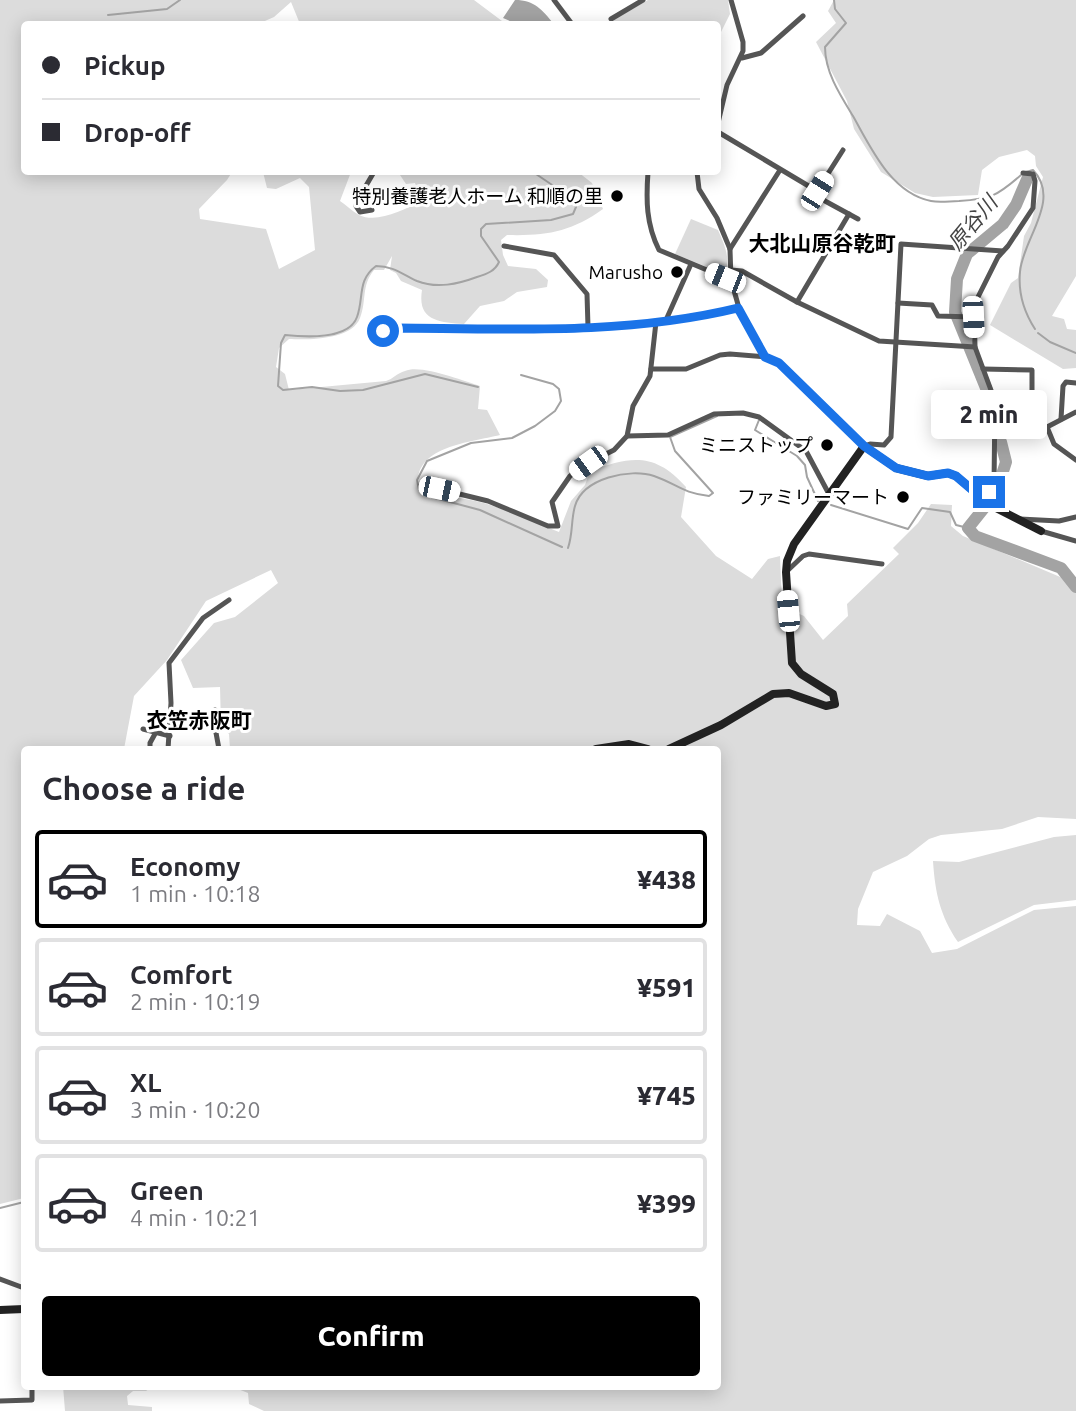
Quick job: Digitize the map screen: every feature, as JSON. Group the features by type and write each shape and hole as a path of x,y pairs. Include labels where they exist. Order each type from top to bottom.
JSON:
{"street":[{"path":"554,0 570,21"},
{"path":"611,19 643,0"},
{"path":"721,110 727,85 741,58 743,43 731,0"},
{"path":"741,58 765,50 803,16"},
{"path":"721,134 817,191 825,201 858,219"},
{"path":"817,191 843,150"},
{"path":"730,249 780,170"},
{"path":"986,502 994,485 995,401 975,347 974,305 998,257 1033,208 1033,174 1023,173"},
{"path":"372,175 356,206 360,212 372,210"},
{"path":"648,175 646,210 659,250 731,280"},
{"path":"697,175 699,189 717,218 730,249 731,280 738,308 765,357"},
{"path":"797,302 849,214"},
{"path":"676,746 721,725 773,694 789,693 826,706 835,704 833,694 801,674 792,663 787,561 794,544 864,446 884,445 891,437 901,244 1003,251"},
{"path":"504,246 554,255 587,294 589,327"},
{"path":"666,320 691,264"},
{"path":"732,270 742,271 865,337 896,343 975,347"},
{"path":"898,303 932,305 938,316 973,317"},
{"path":"374,336 397,328 612,328 738,308"},
{"path":"439,489 488,501 548,526 558,526 552,502 558,491 588,463 614,450 626,436 633,406 651,369 656,322"},
{"path":"651,369 686,369 720,355 765,357 779,363 864,446 896,468 928,476 948,473 956,476 986,502 1015,519 1041,531 1076,541"},
{"path":"983,369 1032,370 1032,412"},
{"path":"1061,419 1063,386 1066,382 1076,383"},
{"path":"995,401 1032,401"},
{"path":"626,436 668,435 714,414 743,412 759,417 806,451 830,496"},
{"path":"995,427 1048,427 1076,412"},
{"path":"1048,427 1055,444 1076,460"},
{"path":"1015,519 1059,520 1076,517"},
{"path":"786,572 803,556 809,554 882,564"},
{"path":"168,746 169,663 203,618 229,600"},
{"path":"215,710 214,722 218,746"},
{"path":"143,729 170,736"},
{"path":"150,746 156,732"},
{"path":"616,746 637,746"},
{"path":"0,1279 21,1286"},
{"path":"0,1310 21,1309"},
{"path":"0,1401 32,1400 32,1390"},
{"path":"21,1401 21,1411"}],"shaded area":[{"path":"0,0 474,0 502,21 299,21 291,2 274,17 265,21 21,21 21,175 230,175 199,209 200,219 266,229 279,269 315,250 309,187 300,178 276,189 267,188 264,175 350,175 340,201 359,215 374,218 421,202 415,183 406,184 400,175 582,175 592,183 603,209 569,228 534,235 507,235 501,240 508,266 536,269 548,280 547,287 517,292 504,301 480,306 464,324 438,321 426,314 421,300 422,290 401,281 396,273 390,270 392,256 384,270 374,270 370,276 360,318 348,331 329,337 289,339 279,348 276,367 285,374 289,390 386,381 412,369 431,371 480,386 478,409 487,410 500,435 458,444 432,456 423,464 418,476 418,491 431,499 462,498 479,502 559,532 571,501 585,485 590,471 630,460 642,460 664,468 686,487 681,517 716,556 752,579 768,559 780,556 782,606 804,616 823,640 848,616 847,604 899,554 893,548 918,523 931,504 952,505 951,526 963,536 1065,579 1076,593 1076,819 1038,817 1002,829 941,835 929,839 907,856 873,872 858,909 857,925 880,926 887,914 920,931 932,953 957,949 1034,910 1076,906 1076,1411 264,1411 249,1404 248,1393 240,1390 721,1390 721,746 230,746 229,734 221,725 220,687 193,688 181,660 214,623 235,617 278,583 271,570 206,601 167,660 134,696 125,746 21,746 21,1199 0,1204"},
{"path":"515,0 522,0 542,10 551,21 510,21 503,18"},
{"path":"648,0 728,0 730,14 721,32 721,21 611,21"},
{"path":"834,0 1076,0 1076,276 1052,316 1064,319 1067,329 1076,330 1076,368 1063,369 990,325 1011,283 1018,278 1024,236 1031,223 1043,177 1036,166 1035,156 1027,150 999,157 982,170 978,195 933,197 915,193 881,172 854,129 847,101 816,42 836,23 828,11"},
{"path":"691,219 718,230 727,258 724,274 675,254"},
{"path":"1076,835 1076,900 1034,905 958,942 940,903 933,861 959,862 1054,837"},
{"path":"63,1390 147,1390 133,1391 127,1396 128,1405 152,1407 152,1411 65,1411"}],"waterway":[{"path":"108,15 167,9 180,0"},
{"path":"834,0 835,9 846,23 825,47 830,74 875,155 893,179 917,196 941,202 986,197 1006,188 1021,175"},
{"path":"1026,172 1033,170 1041,182 1043,194 1042,207 1020,272 1023,302 1035,329"},
{"path":"478,387 425,374 363,390 340,391 312,387 283,390 278,386 281,343 285,335 325,335 345,330 357,317 363,283 376,266 392,269 432,285 470,280 490,272 499,262 481,236 481,229 486,224 551,220 573,214 576,207 564,193 537,175"},
{"name":"原谷川","path":"1028,177 1016,205 1003,224 967,254 957,279 955,312 988,393 991,423 1001,442 1006,462 996,493 968,528 975,536 1061,568 1076,587"},
{"path":"1038,333 1050,342 1076,353"},
{"path":"521,375 553,384 559,389 561,401 555,411 512,438 471,443 427,461 417,480 419,490 431,497 480,510 562,547"},
{"path":"568,548 575,506 587,488 597,482 621,475 644,474 692,493 709,496 713,493 675,451 670,437 717,416"},
{"path":"759,420 755,430 797,456 805,465 807,477 818,501"},
{"path":"831,505 908,529 922,508 950,512 956,525 968,528"},
{"path":"0,1208 21,1203"}],"place":[{"name":"特別養護老人ホーム 和順の里","path":"617,196"},
{"name":"Marusho","path":"677,272"},
{"name":"ミニストップ","path":"827,445"},
{"name":"ファミリーマート","path":"903,497"}],"district":[{"name":"大北山原谷乾町","path":"822,244"},
{"name":"衣笠赤阪町","path":"199,721"}],"route":[{"path":"383,331 397,328 612,328 738,308 765,357 779,363 864,446 896,468 928,476 948,473 956,476 983,499 989,492"}]}
